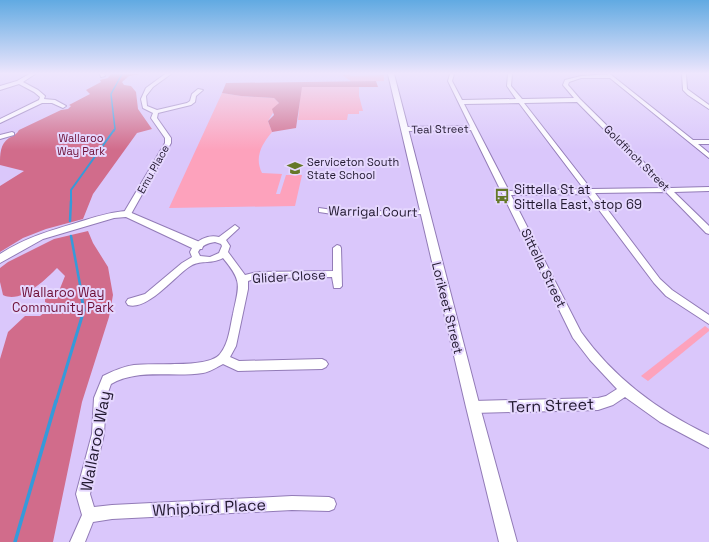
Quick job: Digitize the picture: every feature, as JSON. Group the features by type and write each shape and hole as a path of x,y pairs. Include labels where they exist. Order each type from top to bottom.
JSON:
{"street":[{"name":"Emu Place","path":"127,214 168,143 168,138 154,118 156,112 145,107 144,99"},
{"path":"156,112 188,104 192,102 193,99"},
{"name":"Lorikeet Street","path":"397,99 472,407 508,542"},
{"name":"Sittella Street","path":"460,99 577,335 600,364 626,390 657,415 709,442"},
{"path":"519,99 669,294 709,320"},
{"path":"638,99 709,156"},
{"path":"698,99 709,107"},
{"path":"461,102 578,100"},
{"name":"Goldfinch Street","path":"578,100 709,230"},
{"path":"0,121 41,101 53,101 63,106"},
{"name":"Teal Street","path":"405,129 474,128"},
{"path":"0,137 12,134"},
{"path":"693,142 709,142"},
{"path":"507,193 709,189"},
{"name":"Warrigal Court","path":"322,210 346,214 425,212"},
{"path":"0,259 20,246 39,237 113,216 127,214 198,246"},
{"path":"221,240 226,246 224,253 218,258 205,261 197,258 194,252 198,246 210,240 221,240 235,228"},
{"name":"Glider Close","path":"337,248 337,286"},
{"path":"224,253 243,279 243,289 231,346 223,359 238,366 322,364"},
{"path":"131,302 148,297 185,265 197,258"},
{"name":"Glider Close","path":"243,279 257,275 336,274"},
{"name":"Wallaroo Way","path":"89,515 83,494 98,434 100,398 107,380 120,372 136,370 204,368 223,359"},
{"name":"Tern Street","path":"472,407 598,404 609,401 626,390"},
{"name":"Whipbird Place","path":"89,515 112,512 269,504 329,504"},
{"path":"77,542 89,515"}],"shaded area":[{"path":"219,99 275,99 279,103 268,121 272,132 262,146 259,162 262,173 282,174 276,194 280,194 286,175 302,175 295,206 169,208"},
{"path":"300,99 360,99 363,111 359,111 359,114 348,114 347,120 298,120"},
{"path":"705,326 709,329 709,331 648,381 641,376"}],"green space":[{"name":"Wallaroo Way Park","path":"80,99 137,99 138,109 152,129 137,133 93,194 83,219 46,229 23,238 0,252 0,186 24,171 0,165 0,153 2,146 6,140 16,134 19,130 61,110 68,109 71,106 69,105"},
{"path":"275,99 300,99 296,128 272,132 268,121 274,115 272,109 279,103"},
{"name":"Wallaroo Way Community Park","path":"88,231 93,243 108,267 113,295 109,317 82,402 53,542 0,542 0,359 8,332 25,316 40,316 53,306 45,302 45,294 59,291 65,276 57,268 46,279 25,294 10,297 3,295 0,282 0,268 8,262 54,239"}],"waterway":[{"path":"112,99 114,131"},
{"path":"71,201 71,190 114,130"},
{"path":"70,221 71,201"},
{"path":"71,236 81,290"},
{"path":"56,402 84,310 80,289"},
{"path":"15,542 56,401"}],"place":[{"name":"Serviceton South State School","path":"295,168"},
{"name":"Sittella St at Sittella East, stop 69","path":"502,196"}]}
